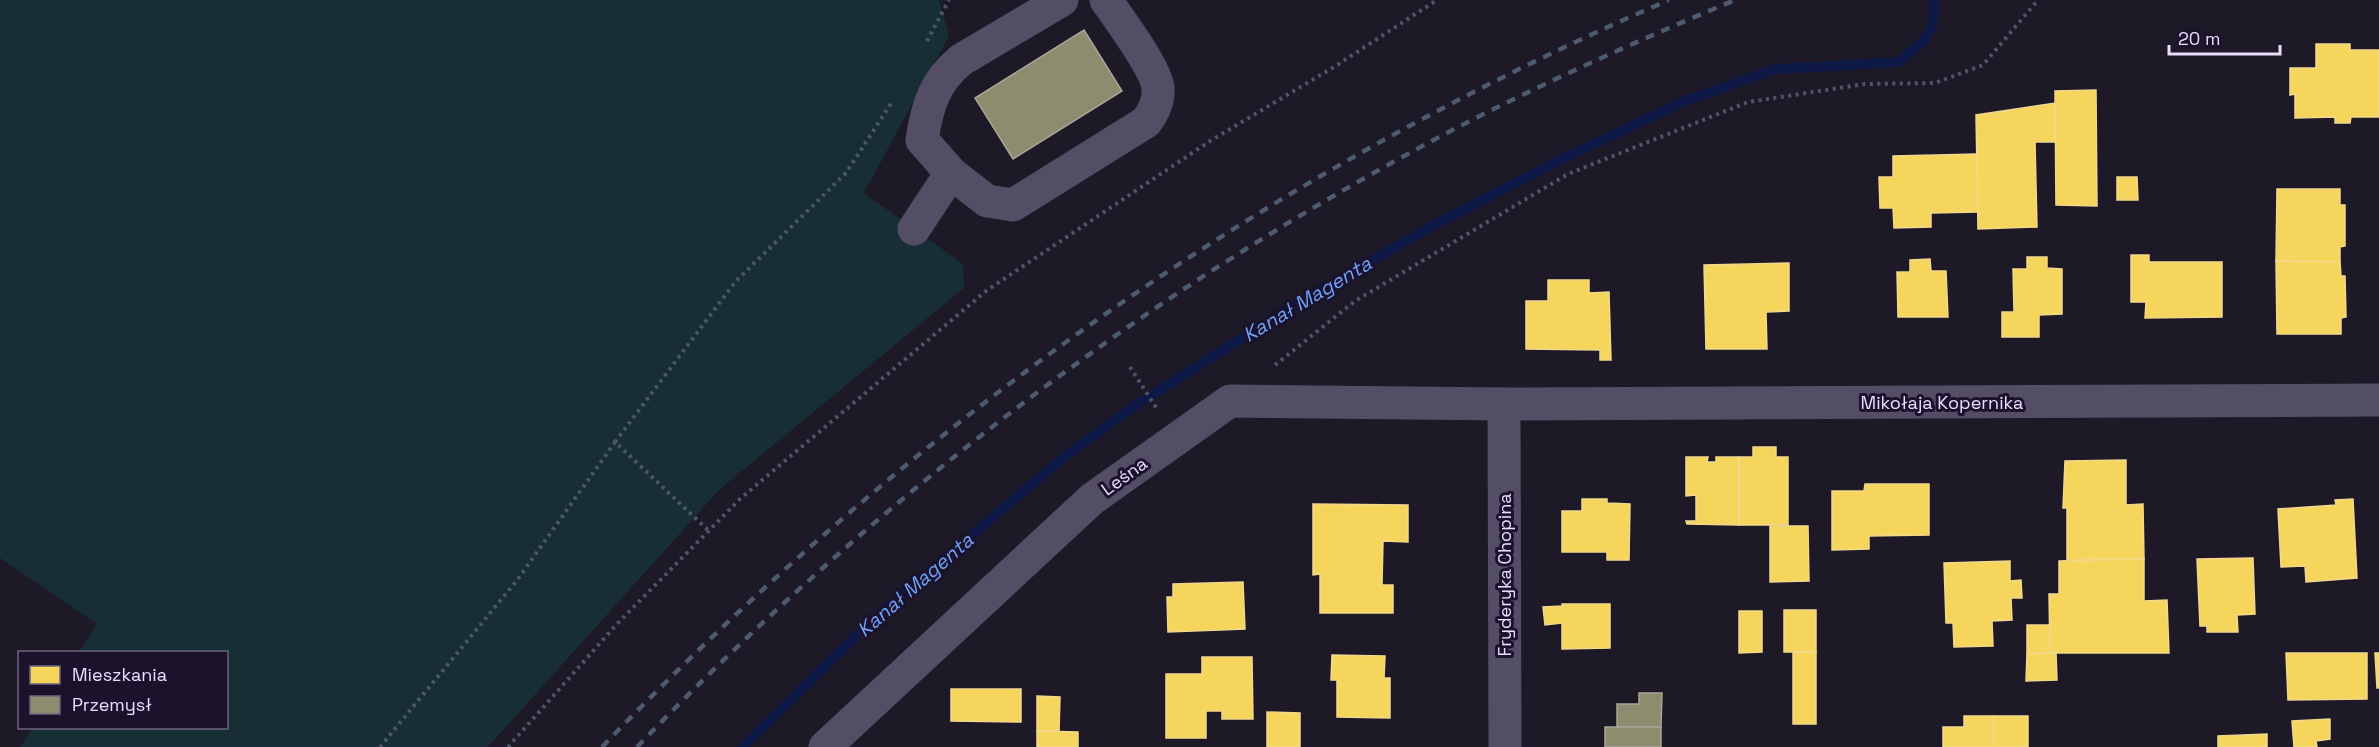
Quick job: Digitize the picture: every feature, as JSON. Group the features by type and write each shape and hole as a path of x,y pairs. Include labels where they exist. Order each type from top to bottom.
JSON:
{"street":[{"path":"1062,0 961,60 946,72 927,110 922,140 951,173 987,201 1013,205 1146,122 1155,110 1158,88 1146,60 1106,0"},
{"path":"914,229 951,173"},
{"name":"Mikołaja Kopernika","path":"1504,404 2379,400"},
{"name":"Leśna","path":"825,747 1092,499 1230,401 1504,404"},
{"name":"Fryderyka Chopina","path":"1504,404 1505,747"}],"path":[{"path":"925,45 949,0"},
{"path":"508,747 617,624 741,498 986,291 1210,141 1334,67 1437,0"},
{"path":"1275,365 1355,301 1568,174 1748,102 1865,84 1935,83 1983,65 2038,0"},
{"path":"380,747 518,579 615,442 736,281 846,174 896,95"},
{"path":"1130,367 1159,412"},
{"path":"615,442 709,531"}],"green space":[{"path":"0,0 939,0 949,36 864,193 963,264 964,288 720,489 488,747 20,747 32,729 228,729 228,651 80,651 97,624 0,558"}],"building: Mieszkania":[{"path":"2316,44 2350,44 2350,50 2379,50 2379,117 2351,117 2350,123 2335,123 2335,117 2295,118 2295,94 2290,95 2290,68 2316,68"},
{"path":"2096,90 2097,206 2056,205 2055,91"},
{"path":"2055,103 2055,142 2035,142 2037,227 1978,229 1976,115"},
{"path":"1977,154 1978,212 1931,213 1931,227 1894,228 1893,208 1880,208 1879,177 1893,177 1893,156"},
{"path":"2117,177 2137,177 2138,200 2117,200"},
{"path":"2277,189 2340,189 2340,205 2345,205 2345,246 2340,247 2340,262 2276,261"},
{"path":"2131,255 2149,255 2149,262 2222,262 2222,317 2145,318 2146,302 2131,302"},
{"path":"2027,257 2047,257 2047,268 2062,269 2062,314 2039,315 2039,337 2002,337 2002,312 2014,312 2013,269 2027,269"},
{"path":"1930,259 1931,271 1946,271 1948,317 1898,317 1897,272 1910,272 1910,260"},
{"path":"2276,261 2340,262 2341,276 2345,276 2346,317 2341,318 2341,334 2277,334"},
{"path":"1789,263 1789,311 1766,312 1767,349 1706,349 1704,265"},
{"path":"1548,280 1589,280 1589,293 1609,292 1611,360 1600,360 1600,350 1526,349 1526,301 1548,301"},
{"path":"1753,447 1776,447 1776,457 1788,457 1788,525 1739,525 1739,457 1753,457"},
{"path":"1686,457 1708,457 1707,462 1716,462 1716,457 1739,457 1739,525 1687,524 1686,521 1696,521 1696,495 1686,496"},
{"path":"2126,460 2126,505 2143,504 2144,559 2067,560 2067,508 2063,508 2065,461"},
{"path":"1865,484 1929,484 1929,535 1869,536 1869,549 1832,550 1832,491 1864,491"},
{"path":"1582,499 1607,499 1607,503 1630,504 1629,560 1607,560 1607,552 1562,552 1562,511 1582,511"},
{"path":"2353,499 2357,578 2306,582 2305,566 2281,567 2278,509 2336,505 2335,500"},
{"path":"1313,504 1408,505 1408,542 1383,541 1382,585 1393,585 1393,613 1320,613 1320,574 1313,575"},
{"path":"1770,526 1808,526 1809,581 1770,582"},
{"path":"2253,558 2255,614 2237,615 2238,632 2207,632 2207,626 2200,626 2197,559"},
{"path":"2144,559 2144,601 2167,600 2169,653 2050,653 2049,594 2059,594 2059,561"},
{"path":"2010,561 2010,581 2021,580 2022,598 2011,598 2012,620 1992,621 1993,646 1954,647 1953,623 1946,623 1944,563"},
{"path":"1243,582 1245,629 1168,632 1167,597 1173,597 1173,584"},
{"path":"1562,604 1610,604 1610,648 1562,649 1562,623 1545,625 1543,607 1562,606"},
{"path":"1784,610 1816,610 1816,652 1784,652"},
{"path":"1739,611 1762,611 1762,652 1739,653"},
{"path":"2027,625 2050,625 2050,653 2027,654"},
{"path":"1793,652 1816,652 1816,724 1793,724"},
{"path":"2056,653 2057,680 2026,681 2027,654"},
{"path":"2286,653 2367,653 2367,699 2288,700"},
{"path":"2375,653 2379,653 2379,688 2377,688"},
{"path":"1332,655 1385,656 1384,678 1390,678 1390,718 1337,717 1337,680 1331,680"},
{"path":"1202,657 1252,657 1253,719 1222,719 1222,711 1206,711 1206,738 1166,738 1166,674 1202,674"},
{"path":"951,689 1021,689 1021,722 951,721"},
{"path":"1037,696 1060,697 1059,731 1037,731"},
{"path":"1267,712 1300,713 1300,747 1267,747"},
{"path":"1964,716 1994,716 1994,747 1943,747 1943,727 1964,727"},
{"path":"1994,716 2028,716 2028,747 1994,747"},
{"path":"2330,719 2330,739 2316,741 2317,747 2294,747 2292,721"},
{"path":"1037,731 1078,732 1078,747 1037,747"},
{"path":"2267,734 2267,747 2218,747 2218,736"}],"building: Przemysł":[{"path":"1084,30 1122,91 1013,159 975,98"},
{"path":"1639,693 1662,693 1661,727 1617,727 1617,704 1639,704"},
{"path":"1605,727 1661,727 1661,747 1605,747"}],"waterway":[{"name":"Kanał Magenta","path":"743,747 873,619 1064,457 1133,407 1302,300 1436,224 1562,159 1687,100 1776,69 1899,62 1924,40 1933,25 1934,0"}],"railway":[{"path":"602,747 719,630 841,520 967,417 1098,320 1233,229 1374,146 1519,69 1669,0"},
{"path":"637,747 729,655 824,567 923,482 1026,401 1131,325 1240,253 1352,185 1466,123 1599,59 1735,0"}]}
